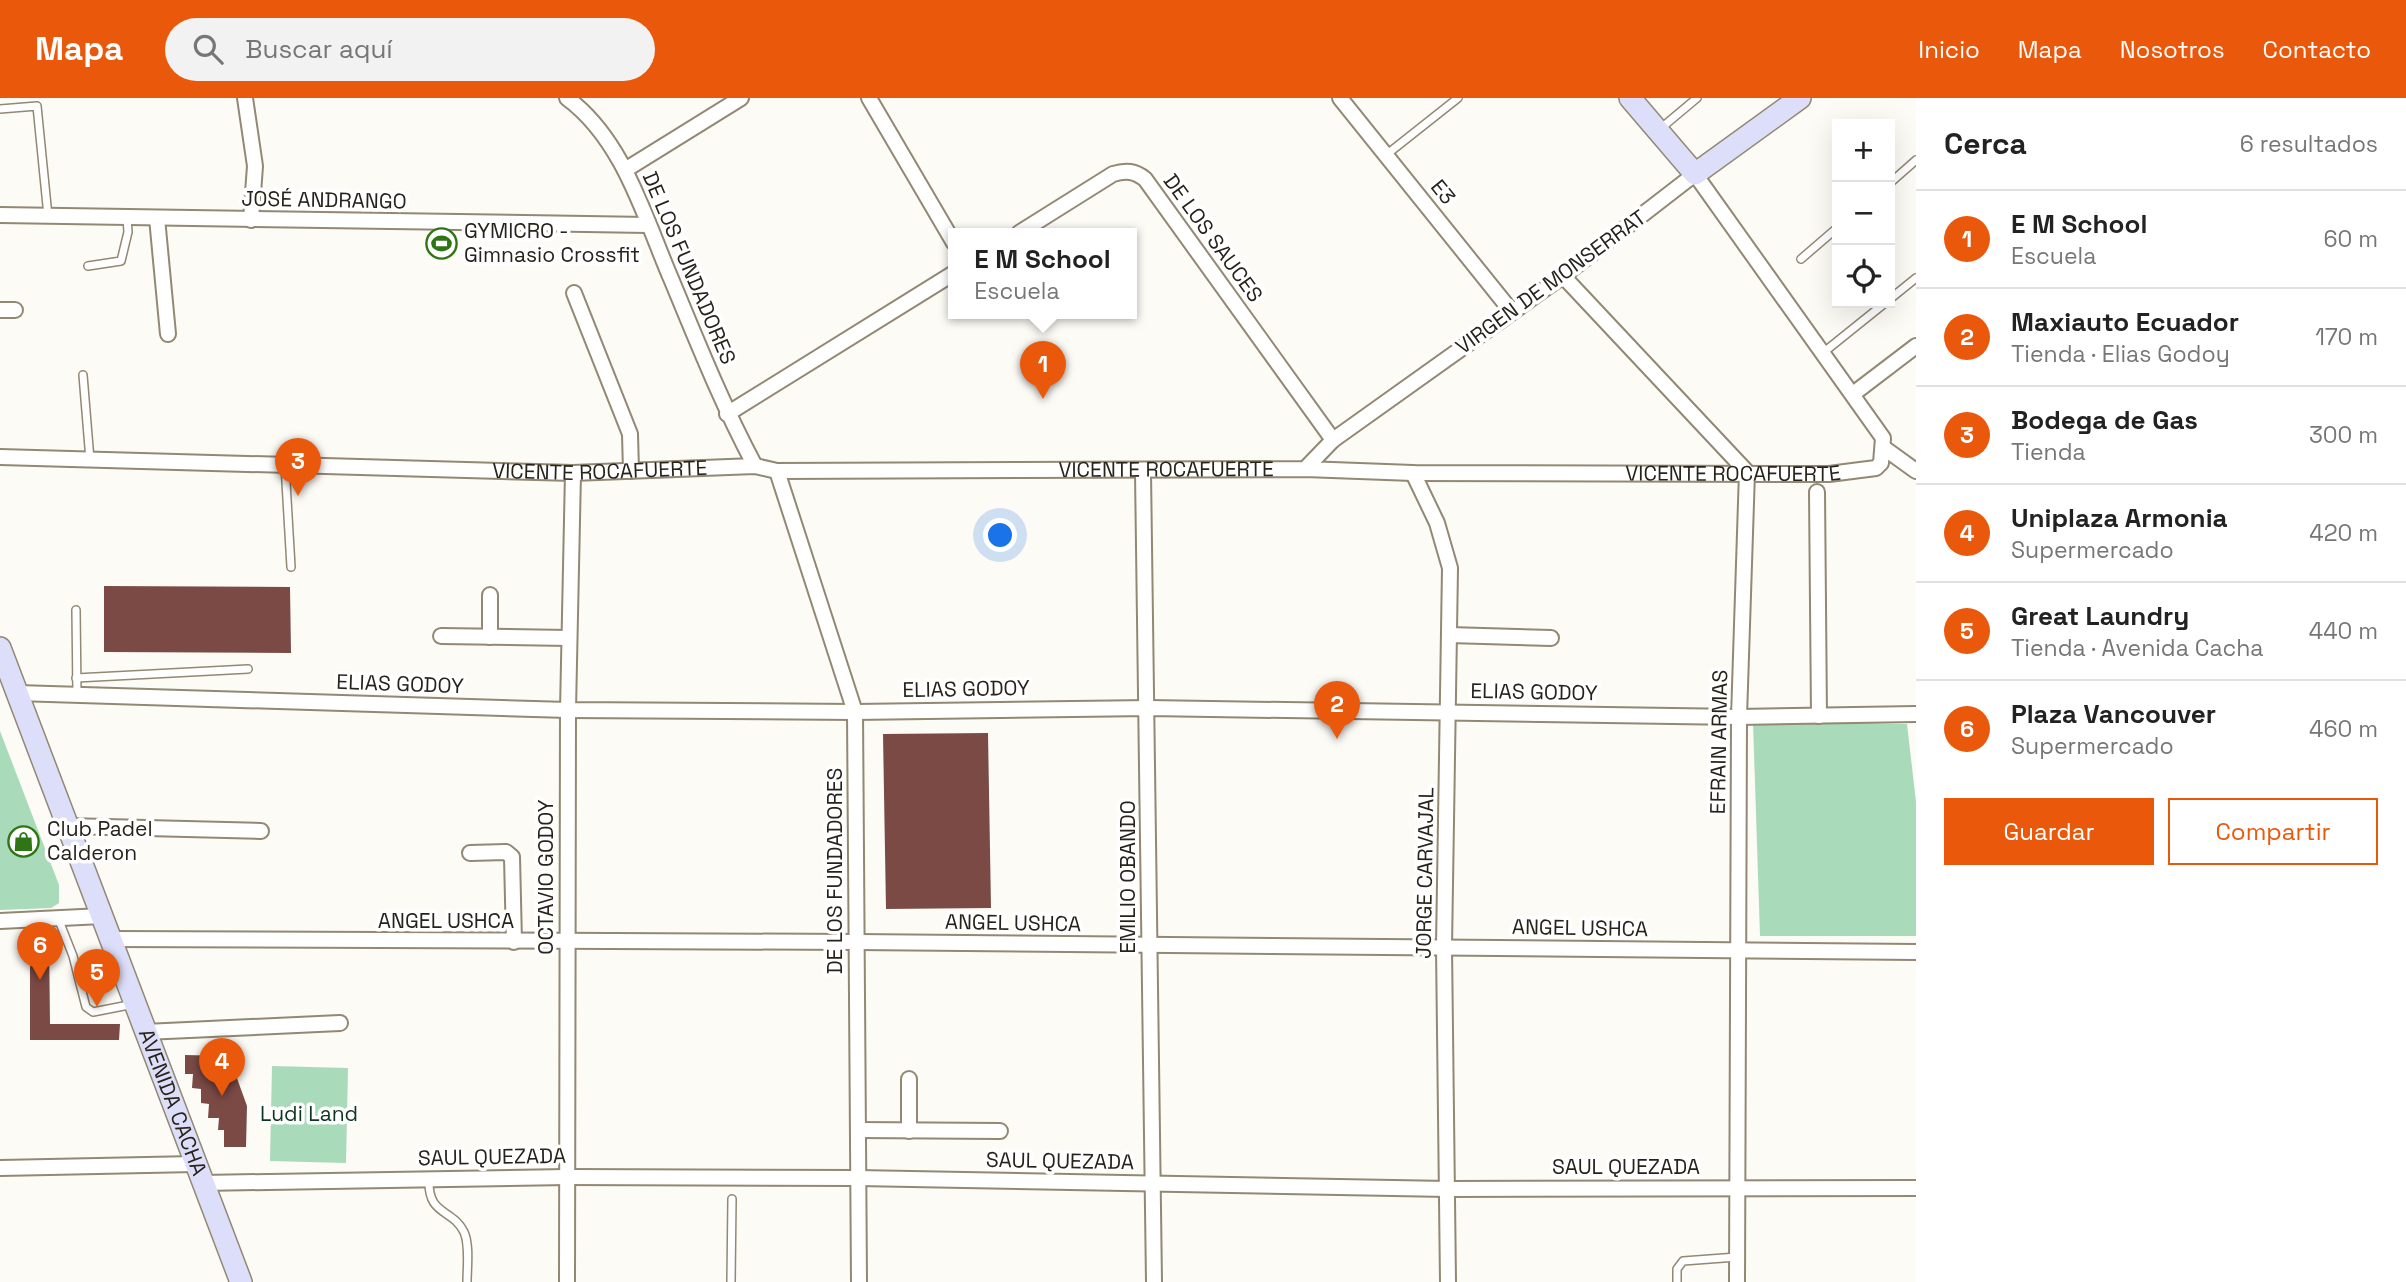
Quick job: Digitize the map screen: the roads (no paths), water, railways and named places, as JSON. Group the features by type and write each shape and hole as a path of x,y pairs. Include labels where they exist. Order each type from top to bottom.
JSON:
{"street":[{"path":"245,98 255,166 251,220"},
{"name":"DE LOS FUNDADORES","path":"567,98 596,125 625,170 727,414 755,466"},
{"path":"625,170 741,98"},
{"path":"869,98 948,233"},
{"name":"E3","path":"1340,98 1512,312"},
{"path":"1630,98 1695,174 1853,394 1883,438 1884,448 1916,471"},
{"name":"VIRGEN DE MONSERRAT","path":"1306,469 1333,440 1563,276 1695,174 1800,98"},
{"name":"DE LOS SAUCES","path":"1027,228 1113,174 1121,171 1138,174 1333,440"},
{"name":"JOSÉ ANDRANGO","path":"0,215 648,225"},
{"path":"158,218 168,334"},
{"path":"1563,276 1747,472"},
{"path":"727,414 948,277"},
{"path":"573,293 630,434 631,471"},
{"path":"1853,394 1916,346"},
{"name":"VICENTE ROCAFUERTE","path":"0,457 573,472 755,466 776,471 1143,472 1306,469 1413,473 1747,472 1866,471 1881,463 1884,448"},
{"name":"DE LOS FUNDADORES","path":"776,471 855,712 859,1282"},
{"name":"OCTAVIO GODOY","path":"567,1282 568,710 573,472"},
{"name":"EMILIO OBANDO","path":"1143,472 1149,708 1154,1282"},
{"name":"EFRAIN ARMAS","path":"1737,1282 1739,717 1747,472"},
{"name":"JORGE CARVAJAL","path":"1413,473 1446,547 1450,568 1444,947 1448,1282"},
{"path":"1817,492 1819,716"},
{"path":"490,595 490,636"},
{"path":"1449,635 1550,638"},
{"path":"440,636 569,638"},
{"name":"AVENIDA CACHA","path":"0,648 241,1282"},
{"name":"ELIAS GODOY","path":"17,693 568,710 855,712 1149,708 1739,717 1916,714"},
{"path":"67,826 261,831"},
{"path":"470,853 506,852 512,857 514,942"},
{"path":"0,921 102,916"},
{"name":"ANGEL USHCA","path":"110,939 567,943 857,942 1916,952"},
{"path":"145,1032 340,1023"},
{"path":"909,1079 909,1131"},
{"path":"858,1130 1000,1131"},
{"name":"SAUL QUEZADA","path":"0,1168 429,1179 858,1178 1448,1189 1916,1188"}],"lane":[{"path":"1386,155 1458,98"},
{"path":"1659,130 1697,98"},
{"path":"0,109 37,102 48,216"},
{"path":"1891,182 1916,160"},
{"path":"88,266 121,261 127,242 127,218"},
{"path":"1801,259 1832,232"},
{"path":"1895,295 1916,278"},
{"path":"1824,352 1879,308"},
{"path":"83,375 90,460"},
{"path":"285,465 291,567"},
{"path":"76,610 77,696"},
{"path":"76,678 248,669"},
{"path":"58,918 73,956 86,1007 93,1012 135,1004"},
{"path":"429,1179 429,1197 434,1205 466,1235 467,1282"},
{"path":"731,1282 732,1199"},
{"path":"1677,1282 1677,1269 1684,1261 1737,1257"}],"place":[{"name":"GYMICRO - Gimnasio Crossfit","path":"441,243"},
{"name":"E M School","path":"1043,399"},
{"name":"Bodega de Gas","path":"298,496"},
{"name":"Maxiauto Ecuador","path":"1337,739"},
{"name":"Club Padel Calderon","path":"24,841"},
{"name":"Plaza Vancouver","path":"40,980"},
{"name":"Great Laundry","path":"97,1007"},
{"name":"Uniplaza Armonia","path":"222,1096"}],"park label":[{"name":"Ludi Land","path":"309,1114"}]}
